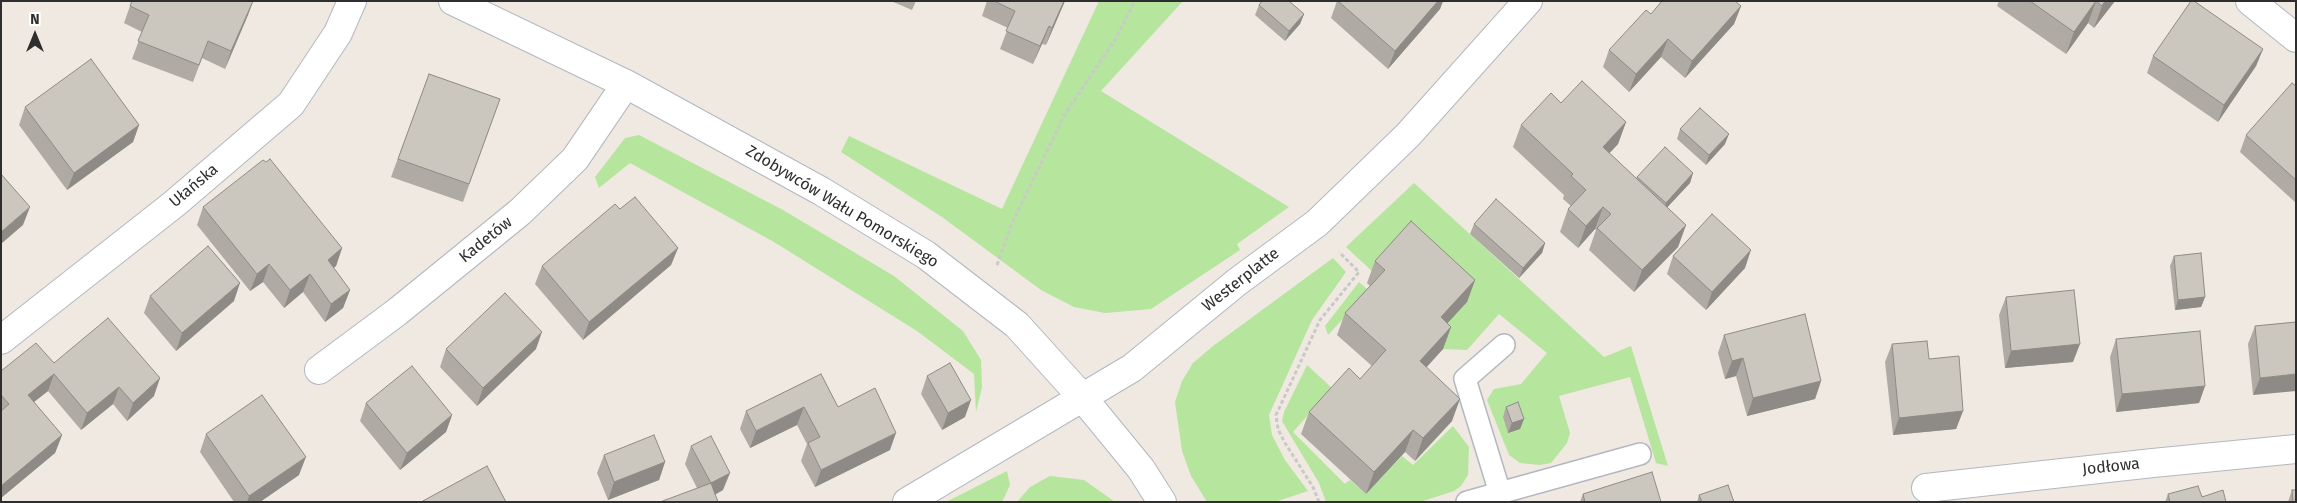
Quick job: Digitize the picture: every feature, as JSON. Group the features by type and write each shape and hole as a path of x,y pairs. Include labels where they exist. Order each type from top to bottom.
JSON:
{"street":[{"name":"Ułańska","path":"1,340 174,204 291,104 338,33 352,1"},
{"name":"Zdobywców Wału Pomorskiego","path":"453,1 626,84 821,191 926,255 1017,325 1082,397 1141,470 1162,502"},
{"name":"Westerplatte","path":"907,502 1132,368 1237,282 1313,225 1408,135 1528,1"},
{"path":"2250,1 2296,38"},
{"name":"Kadetów","path":"319,370 397,312 520,212 575,159 626,84"},
{"name":"Jodłowa","path":"1926,488 2153,463 2296,450"}],"lane":[{"path":"1500,493 1465,379 1504,345"},
{"path":"1467,502 1640,454"}],"path":[{"path":"996,268 1013,221 1065,114 1116,40 1135,1"},
{"path":"1313,225 1359,272 1320,320 1276,415 1278,429 1313,487 1318,502"}],"green space":[{"path":"1099,1 1183,1 1101,91 1289,207 1237,244 1240,250 1151,309 1105,313 1074,307 1041,290 942,217 841,152 849,136 1002,209"},
{"path":"639,135 783,210 894,276 963,331 981,360 982,387 976,412 974,374 917,331 774,242 630,163 599,188 595,177 625,138"},
{"path":"1414,183 1604,357 1631,346 1668,466 1656,463 1630,377 1559,396 1570,433 1567,443 1551,463 1540,465 1520,463 1509,455 1487,400 1494,389 1521,384 1547,353 1499,314 1467,350 1443,349 1433,339 1466,302 1375,274 1346,247"},
{"path":"1333,258 1346,272 1312,320 1269,415 1272,435 1285,460 1308,491 1275,502 1207,502 1191,476 1182,451 1175,402 1182,381 1193,363 1213,346"},
{"path":"1359,282 1369,291 1328,335 1325,326"},
{"path":"1307,365 1332,388 1293,432 1345,484 1350,480 1366,494 1402,456 1413,465 1453,426 1469,447 1468,475 1461,486 1454,491 1420,502 1326,502 1319,483 1282,421 1284,412"},
{"path":"1007,471 1010,485 1002,502 946,502"},
{"path":"1050,476 1084,480 1115,502 1017,502 1030,487"}],"building":[{"path":"132,1 253,1 231,51 208,41 199,65 138,41 149,15 130,6"},
{"path":"994,1 1064,1 1052,28 1049,26 1040,46 1006,31 1015,11"},
{"path":"1262,1 1289,1 1304,14 1289,31 1259,5"},
{"path":"1338,1 1438,1 1395,51"},
{"path":"1662,1 1735,1 1741,6 1692,61 1668,39 1636,74 1609,50 1646,10 1651,14"},
{"path":"2030,1 2096,1 2074,32"},
{"path":"2096,1 2105,1 2102,6"},
{"path":"2191,1 2194,1 2263,49 2224,105 2153,56"},
{"path":"91,59 139,125 74,173 25,107"},
{"path":"429,74 500,99 469,184 398,159"},
{"path":"1582,81 1626,122 1603,147 1686,225 1642,270 1597,228 1611,214 1603,207 1586,226 1568,209 1586,190 1571,176 1573,174 1521,125 1551,93 1561,103"},
{"path":"2292,83 2296,86 2296,180 2246,135"},
{"path":"1700,108 1729,134 1709,155 1680,129"},
{"path":"1665,147 1693,173 1666,203 1637,177"},
{"path":"270,159 342,248 328,260 350,290 331,304 310,274 290,290 269,264 257,274 203,207 263,160 266,162"},
{"path":"1,174 30,207 1,232"},
{"path":"635,197 678,248 589,322 542,266 615,204 620,209"},
{"path":"1496,199 1545,243 1523,268 1474,224"},
{"path":"1712,214 1751,250 1712,292 1673,256"},
{"path":"1411,221 1475,280 1441,317 1451,327 1420,361 1460,399 1423,438 1413,430 1374,472 1309,412 1349,368 1360,379 1386,350 1345,313 1385,270 1375,261"},
{"path":"208,246 240,283 182,333 150,296"},
{"path":"2201,253 2205,297 2178,300 2174,256"},
{"path":"2074,290 2080,344 2011,351 2006,297"},
{"path":"505,293 542,332 483,388 446,349"},
{"path":"1805,314 1821,381 1753,398 1743,358 1732,361 1724,335"},
{"path":"108,318 160,378 133,403 119,387 87,413 54,374 28,395 62,435 1,486 1,411 9,404 1,395 1,371 36,343 54,363"},
{"path":"2296,322 2296,374 2260,378 2255,326"},
{"path":"2200,331 2205,386 2122,394 2116,339"},
{"path":"1927,341 1929,359 1959,356 1963,411 1899,418 1892,344"},
{"path":"950,363 971,400 948,413 927,376"},
{"path":"412,366 452,415 407,453 366,403"},
{"path":"821,374 838,407 875,388 896,433 821,470 808,443 820,437 804,407 756,431 746,411"},
{"path":"262,395 306,457 249,496 206,434"},
{"path":"1518,402 1524,419 1512,423 1506,407"},
{"path":"654,435 665,462 614,482 604,455"},
{"path":"711,436 730,473 711,483 691,446"},
{"path":"487,466 506,502 421,502"},
{"path":"1652,472 1661,502 1585,502 1583,494"},
{"path":"711,483 718,502 660,502"},
{"path":"1728,485 1734,502 1702,502 1699,495"},
{"path":"2198,486 2202,497 2223,490 2226,502 2170,502 2168,494"},
{"path":"2292,490 2296,490 2296,502 2293,502"}]}
